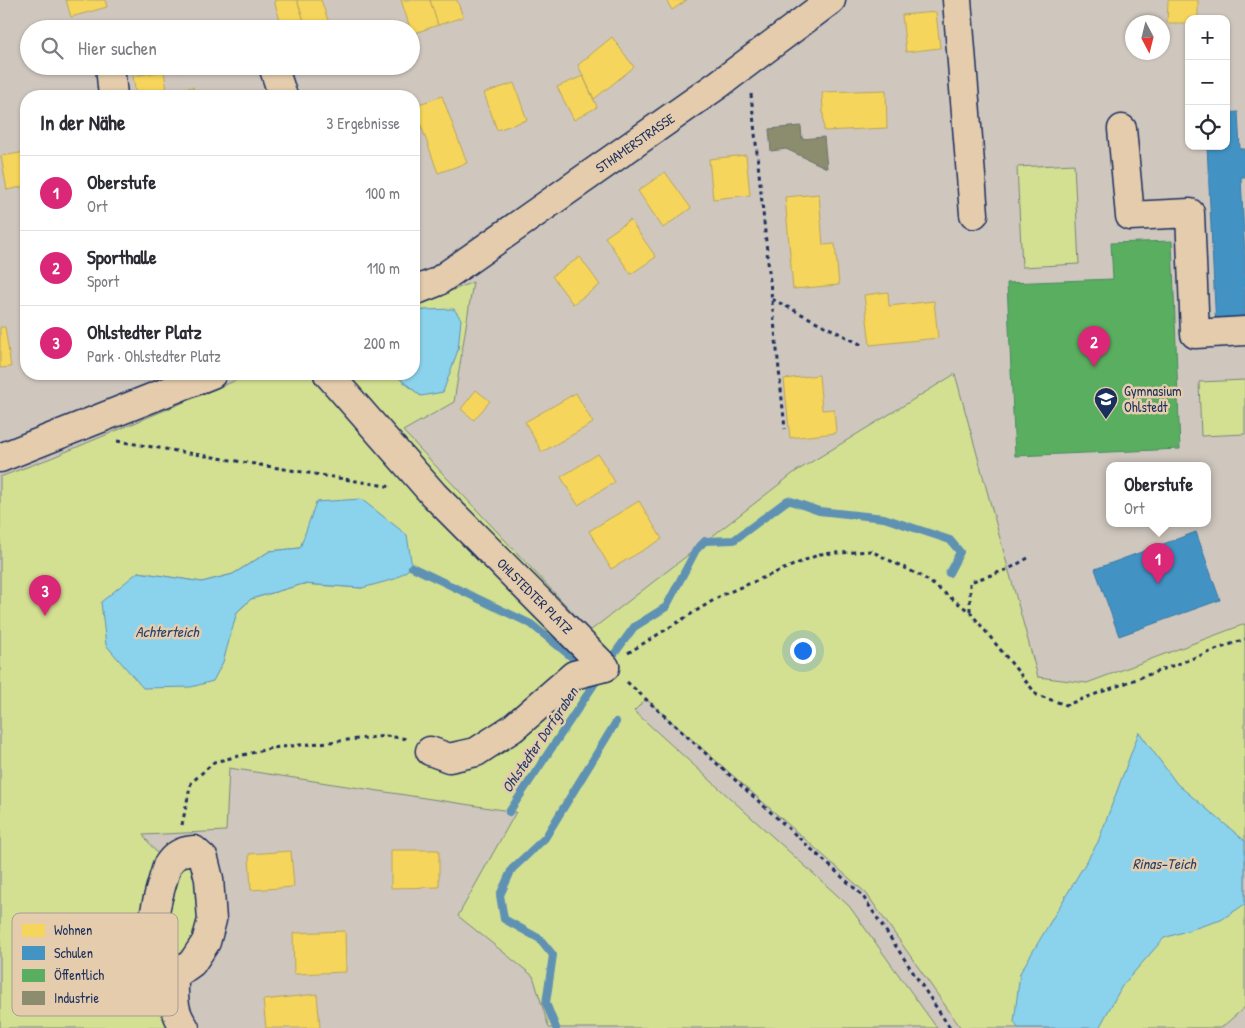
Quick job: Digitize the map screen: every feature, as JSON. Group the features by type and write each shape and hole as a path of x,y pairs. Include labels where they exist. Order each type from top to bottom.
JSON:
{"street":[{"name":"STHAMERSTRASSE","path":"425,287 748,63 831,0"},
{"path":"957,0 974,214"},
{"path":"111,75 112,90"},
{"path":"276,75 281,90"},
{"path":"1122,130 1130,216 1190,213 1195,334 1245,330"},
{"path":"0,458 197,380"},
{"name":"OHLSTEDTER PLATZ","path":"333,380 434,495 605,667"},
{"path":"430,751 449,758 476,752 513,728 574,675 605,667"},
{"path":"154,913 167,866 171,859 179,852 194,850 204,859 209,879 212,920 206,942 192,963 178,973"},
{"path":"178,1016 186,1028"}],"path":[{"path":"748,63 785,429"},
{"path":"772,298 862,345"},
{"path":"114,440 396,488"},
{"path":"950,1028 862,895 633,686 605,667 722,596 820,554 871,551 923,577 970,612 1037,695 1066,705 1245,640"},
{"path":"970,612 970,582 1009,569 1028,558"},
{"path":"185,850 181,829 191,783 214,762 272,748 386,736 413,740 430,751"}],"green space":[{"path":"1074,164 1079,264 1022,267 1017,167"},
{"path":"473,282 454,402 403,431 590,631 795,472 955,374 1038,677 1087,683 1245,624 1245,1007 1221,1028 961,1028 866,893 646,699 634,711 849,906 937,1028 549,1028 533,976 458,916 516,812 229,768 226,831 143,835 167,866 194,850 212,920 178,970 178,913 12,913 12,1016 178,1016 178,995 185,1028 0,1028 0,477 51,458 237,380 401,380 421,396 424,310 420,312 420,304","holes":["300,548 362,588 303,584 251,599 237,612 229,636 138,572 202,582 233,574 270,551"]},
{"path":"1245,380 1245,434 1201,436 1199,382"}],"water":[{"path":"454,309 461,319 458,350 443,392 421,396 401,380 420,380 420,312"},
{"name":"Achterteich","path":"361,499 407,535 412,567 395,579 362,588 303,584 251,599 237,612 223,662 213,681 191,687 143,688 106,645 101,602 138,572 202,582 233,574 270,551 300,548 316,502"},
{"name":"Rinas-Teich","path":"1139,732 1177,784 1245,841 1245,904 1221,920 1164,938 1122,986 1099,1028 1018,1028 1014,1022 1020,973 1098,842"}],"building: Wohnen":[{"path":"66,0 105,0 107,7 71,17"},
{"path":"297,0 304,20 280,20 274,1"},
{"path":"297,0 321,0 328,20 304,20"},
{"path":"401,0 430,0 438,25 420,31 420,20 407,20"},
{"path":"430,0 457,0 463,17 438,25"},
{"path":"666,0 687,0 672,10"},
{"path":"1168,0 1198,0 1198,15 1185,15 1185,23 1170,23 1170,15 1167,15"},
{"path":"936,12 940,48 906,52 902,15"},
{"path":"612,37 634,67 594,99 578,65"},
{"path":"165,75 167,90 135,90 133,76"},
{"path":"583,76 597,107 574,120 557,87"},
{"path":"514,83 527,120 497,130 484,93"},
{"path":"193,87 194,90 174,90"},
{"path":"886,90 887,128 824,131 822,92"},
{"path":"442,96 467,163 438,173 420,123 420,104"},
{"path":"20,153 20,187 7,190 1,156"},
{"path":"746,155 750,195 713,199 709,159"},
{"path":"665,172 691,208 663,228 638,191"},
{"path":"819,194 823,245 835,244 839,285 793,289 785,197"},
{"path":"630,220 656,257 631,274 605,237"},
{"path":"580,257 600,285 573,304 552,276"},
{"path":"888,292 889,306 934,301 938,338 870,345 864,295"},
{"path":"0,327 5,327 11,367 0,368"},
{"path":"819,375 822,410 834,409 836,433 790,438 784,379"},
{"path":"476,390 490,401 474,420 461,409"},
{"path":"576,393 593,423 542,452 525,422"},
{"path":"598,454 615,482 578,505 561,477"},
{"path":"639,501 662,539 611,569 589,531"},
{"path":"391,850 439,850 439,887 391,888"},
{"path":"291,851 294,887 251,890 249,854"},
{"path":"345,931 346,972 294,974 293,933"},
{"path":"317,994 320,1028 266,1028 263,1000"}],"building: Schulen":[{"path":"1238,112 1240,149 1245,149 1245,177 1241,177 1245,257 1245,326 1216,327 1207,150 1230,150 1230,113"},
{"path":"1196,532 1220,600 1119,636 1095,569"}],"building: Öffentlich":[{"path":"1172,241 1180,449 1015,456 1007,283 1113,279 1111,243"}],"building: Industrie":[{"path":"801,126 802,139 824,137 827,168 786,149 771,151 769,129"}],"waterway":[{"name":"Ohlstedter Dorfgraben","path":"615,653 634,627 666,607 696,550 705,541 734,540 788,500 819,511 884,518 950,540 960,552 949,573"},
{"path":"412,567 531,624 574,659"},
{"name":"Ohlstedter Dorfgraben","path":"509,812 595,683"},
{"path":"556,1028 546,1003 553,955 540,939 504,919 500,895 512,869 545,838 616,722"}],"place":[{"name":"Sporthalle","path":"1094,367"},
{"name":"Gymnasium Ohlstedt","path":"1106,420"},
{"name":"Oberstufe","path":"1158,584"},
{"name":"Ohlstedter Platz","path":"45,616"}]}
